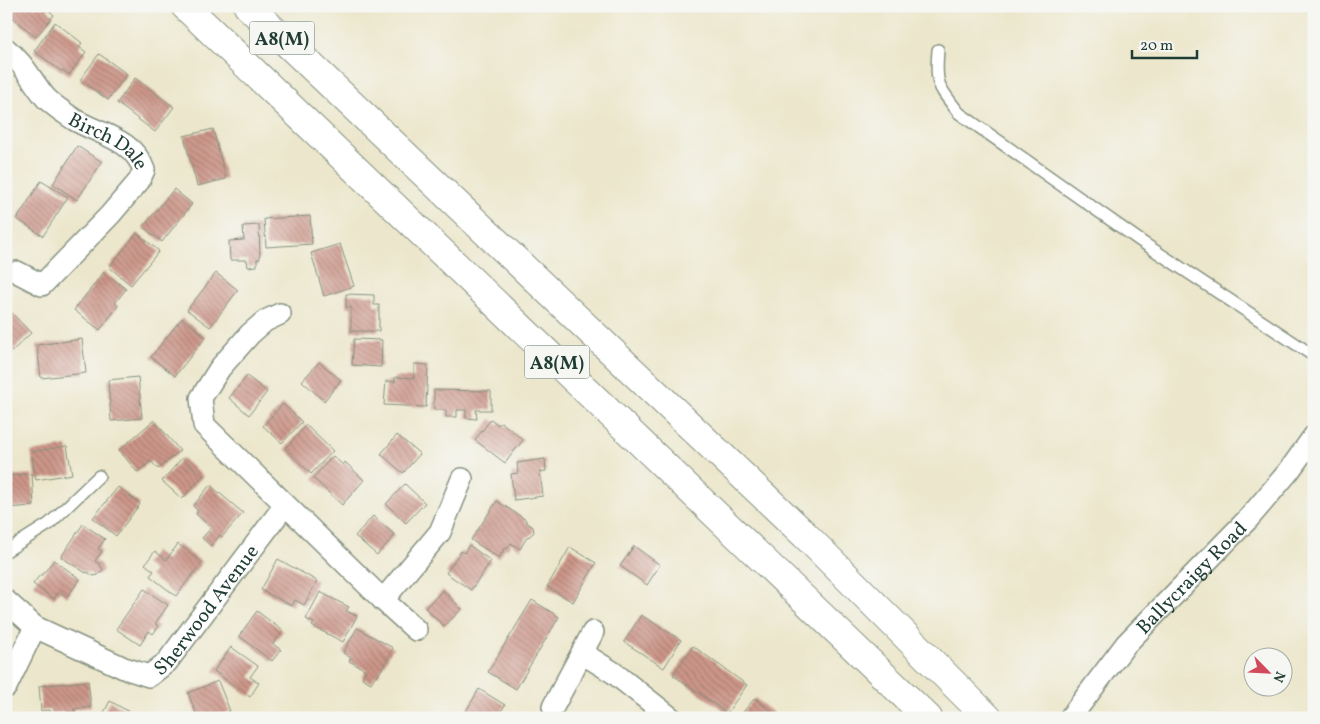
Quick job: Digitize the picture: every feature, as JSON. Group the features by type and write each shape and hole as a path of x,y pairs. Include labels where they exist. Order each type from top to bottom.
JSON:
{"highway":[{"name":"A8(M)","path":"184,6 928,718"},
{"name":"A8(M)","path":"248,6 805,535 988,718"}],"street":[{"name":"Birch Dale","path":"6,49 14,55 46,98 75,120 120,141 140,158 144,170 139,182 110,215 42,285 18,272"},
{"path":"280,314 265,321 250,334 220,368 201,398 204,424 284,505 416,630"},
{"name":"Ballycraigy Road","path":"1074,713 1126,644 1249,518 1289,471 1314,436"},
{"path":"383,600 440,532 462,478"},
{"name":"Sherwood Avenue","path":"6,601 35,627 124,668 149,676 167,662 284,505"},
{"path":"6,687 35,627"},
{"path":"552,707 593,632"},
{"path":"582,653 614,673 665,716"}],"lane":[{"path":"938,50 936,74 940,89 959,113 1142,242 1314,356"},
{"path":"6,551 48,524 99,476"}],"building":[{"path":"6,6 50,6 47,9 54,15 36,37 6,12"},
{"path":"55,22 82,43 79,47 86,52 69,75 34,51"},
{"path":"99,54 127,74 108,100 80,80"},
{"path":"135,78 174,107 155,132 117,103"},
{"path":"213,129 226,179 197,186 184,136"},
{"path":"77,146 102,162 77,200 53,184"},
{"path":"41,181 68,197 43,236 17,219"},
{"path":"174,189 192,204 162,242 143,227"},
{"path":"310,216 312,244 266,247 264,219"},
{"path":"259,225 260,259 257,259 257,266 248,267 247,260 230,260 229,241 244,240 243,226"},
{"path":"137,233 159,251 131,285 109,267"},
{"path":"340,244 354,286 324,296 311,253"},
{"path":"104,272 126,289 115,303 118,306 100,330 74,310"},
{"path":"216,273 238,290 210,327 187,310"},
{"path":"346,294 374,295 374,305 379,305 379,331 351,331 351,307 346,307"},
{"path":"6,307 31,333 6,357"},
{"path":"182,318 206,337 175,376 151,357"},
{"path":"82,339 86,373 41,378 37,345"},
{"path":"354,339 382,340 381,367 352,365"},
{"path":"319,362 341,380 324,401 302,381"},
{"path":"414,364 428,365 426,407 384,405 386,381 395,382 395,377 414,378"},
{"path":"247,376 267,392 249,415 229,398"},
{"path":"138,377 142,418 111,421 108,380"},
{"path":"434,390 491,391 491,410 476,410 477,419 466,418 466,410 457,410 457,417 446,417 446,410 434,410"},
{"path":"283,404 302,422 282,443 263,426"},
{"path":"491,419 498,425 501,422 523,440 505,463 475,440"},
{"path":"154,420 180,451 158,469 151,461 137,472 119,450"},
{"path":"306,425 333,451 311,474 285,449"},
{"path":"397,435 420,454 403,473 381,454"},
{"path":"67,446 72,474 36,480 31,452"},
{"path":"333,456 343,465 345,462 364,480 342,505 313,478"},
{"path":"182,458 203,476 182,499 162,481"},
{"path":"545,459 546,471 540,472 543,496 514,500 511,474 518,473 517,463"},
{"path":"32,474 34,506 6,508 6,476"},
{"path":"405,484 425,503 406,523 386,504"},
{"path":"210,485 243,513 222,537 220,535 211,546 202,538 211,528 196,514 198,511 193,506"},
{"path":"118,487 140,504 116,536 93,518"},
{"path":"497,501 526,520 533,527 534,532 527,537 520,549 511,543 507,549 505,548 499,558 471,540"},
{"path":"373,516 395,535 377,555 355,536"},
{"path":"83,524 105,539 98,549 102,551 95,561 100,564 103,570 98,575 94,576 86,573 61,557"},
{"path":"178,544 202,562 176,596 150,576 154,571 145,564 155,551 166,560"},
{"path":"469,545 491,561 471,590 446,573 461,551 464,553"},
{"path":"634,546 660,565 647,585 620,566"},
{"path":"570,547 596,563 573,602 547,587"},
{"path":"278,559 317,581 304,605 295,600 292,606 261,590"},
{"path":"54,560 80,579 67,597 59,591 54,599 33,584"},
{"path":"144,589 168,605 155,624 159,626 153,634 149,631 140,645 116,629"},
{"path":"443,590 462,609 444,626 425,608"},
{"path":"320,592 349,607 346,611 357,616 343,642 312,626 314,623 306,619"},
{"path":"532,600 559,617 516,689 488,672"},
{"path":"257,611 283,631 273,644 281,650 272,661 239,636"},
{"path":"641,615 681,640 664,668 624,642"},
{"path":"357,628 393,648 378,676 376,675 371,683 362,678 366,670 349,661 351,658 343,653"},
{"path":"693,646 747,685 727,713 673,675"},
{"path":"231,647 258,666 250,677 259,683 250,697 214,671"},
{"path":"88,681 91,707 74,709 75,718 63,718 63,712 50,714 50,710 41,711 39,686"},
{"path":"218,681 230,711 215,718 198,718 188,693"},
{"path":"479,689 505,705 497,718 462,718"},
{"path":"755,698 771,711 778,718 738,718"},
{"path":"110,701 140,718 101,718"}]}
